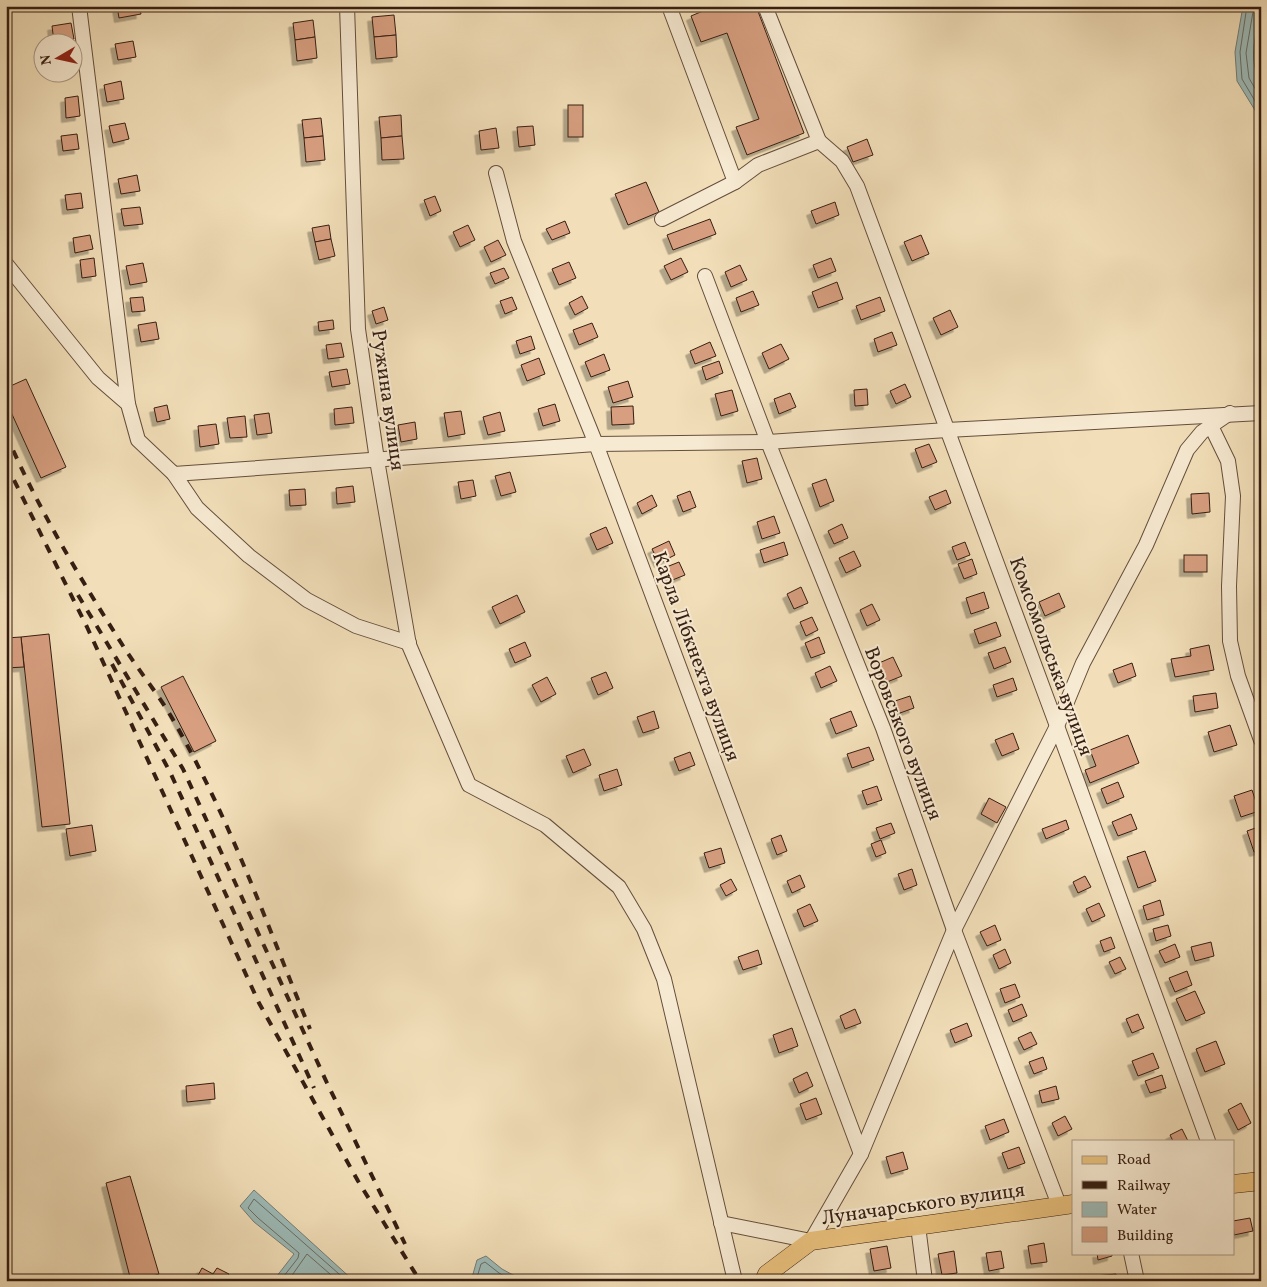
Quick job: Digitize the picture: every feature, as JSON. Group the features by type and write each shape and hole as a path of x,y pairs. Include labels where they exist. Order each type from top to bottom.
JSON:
{"main road":[{"path":"1234,1184 1261,1181"},
{"name":"Луначарського вулиця","path":"764,1281 767,1274 811,1241 1066,1205"}],"street":[{"path":"79,6 128,404 138,440 174,474 197,508 249,556 307,600 356,626 409,643"},
{"name":"Ружина вулиця","path":"347,6 358,329 377,460 409,643 469,785 545,825 618,888 644,929 664,980 721,1222"},
{"path":"669,6 735,182"},
{"path":"662,218 735,182 758,164 818,141 765,6"},
{"name":"Комсомольська вулиця","path":"818,141 842,161 857,186 1208,1140"},
{"name":"Карла Лібкнехта вулиця","path":"496,173 514,242 596,444 862,1154"},
{"path":"6,264 98,378 128,404"},
{"name":"Воровського вулиця","path":"705,276 768,442 883,728 954,930 1066,1205"},
{"path":"174,474 596,444 768,442 1231,413 1261,413"},
{"path":"735,1281 721,1222 811,1241 862,1154 954,930 1057,726 1083,663 1146,545 1187,450 1202,432 1231,413"},
{"path":"1211,426 1228,461 1233,496 1230,641 1238,676 1261,740"},
{"path":"918,1226 925,1281"},
{"path":"1130,1254 1137,1281"}],"water":[{"path":"1243,6 1261,6 1261,120 1237,81 1235,52"},
{"path":"254,1190 354,1281 273,1281 294,1254 254,1222 240,1206"},
{"path":"486,1256 502,1269 524,1281 471,1281 477,1260"}],"building":[{"path":"117,6 139,6 141,14 119,18"},
{"path":"715,6 756,6 804,133 747,155 736,127 759,119 727,33 701,42 691,16"},
{"path":"394,15 396,35 374,37 372,17"},
{"path":"313,20 315,37 295,40 293,23"},
{"path":"71,23 73,32 53,32 52,26"},
{"path":"396,35 397,57 376,59 374,37"},
{"path":"315,37 317,58 297,61 295,40"},
{"path":"133,41 136,57 118,60 115,44"},
{"path":"121,81 124,99 107,102 104,85"},
{"path":"78,96 80,116 66,118 65,98"},
{"path":"568,105 583,105 583,137 568,137"},
{"path":"401,115 402,136 381,138 379,117"},
{"path":"321,118 323,136 304,138 302,120"},
{"path":"125,123 129,139 113,143 109,126"},
{"path":"533,126 535,145 519,147 517,127"},
{"path":"496,128 499,148 481,150 479,131"},
{"path":"77,134 79,149 63,151 61,136"},
{"path":"323,136 325,160 306,162 304,138"},
{"path":"402,136 404,159 382,160 381,138"},
{"path":"867,139 873,155 853,162 847,147"},
{"path":"137,175 140,191 121,194 118,179"},
{"path":"646,182 659,212 628,225 615,194"},
{"path":"81,193 83,208 67,210 65,195"},
{"path":"435,196 441,211 430,216 424,200"},
{"path":"835,202 839,215 816,224 811,211"},
{"path":"140,207 143,224 124,226 121,209"},
{"path":"710,219 716,234 673,250 667,235"},
{"path":"565,221 570,233 552,240 546,229"},
{"path":"329,225 331,239 315,242 312,228"},
{"path":"468,225 475,240 460,247 453,232"},
{"path":"90,235 93,249 75,253 73,238"},
{"path":"921,235 929,254 912,261 904,242"},
{"path":"331,239 335,256 319,260 315,242"},
{"path":"498,240 506,255 491,262 484,247"},
{"path":"94,258 96,276 82,278 80,260"},
{"path":"681,258 688,272 671,280 664,266"},
{"path":"831,258 836,271 818,278 813,265"},
{"path":"569,262 576,278 559,285 552,269"},
{"path":"143,263 147,282 130,285 126,266"},
{"path":"740,265 747,280 731,287 725,272"},
{"path":"504,268 509,278 495,284 490,273"},
{"path":"837,282 843,299 818,308 812,292"},
{"path":"753,291 759,305 741,312 736,298"},
{"path":"582,296 588,308 575,315 569,303"},
{"path":"143,297 145,311 132,312 130,298"},
{"path":"512,297 517,309 505,314 500,301"},
{"path":"880,297 885,311 861,320 856,306"},
{"path":"384,307 388,320 376,324 372,311"},
{"path":"950,310 958,327 941,335 933,318"},
{"path":"333,320 334,329 319,331 318,322"},
{"path":"156,322 159,339 141,342 138,325"},
{"path":"592,323 598,337 579,345 573,330"},
{"path":"892,332 897,345 878,352 874,339"},
{"path":"531,336 535,349 520,354 516,341"},
{"path":"710,342 716,356 695,364 690,351"},
{"path":"341,343 344,357 328,359 326,345"},
{"path":"781,344 789,359 769,369 762,353"},
{"path":"604,354 610,370 591,377 585,362"},
{"path":"539,358 545,374 527,381 521,365"},
{"path":"719,361 723,373 706,380 702,367"},
{"path":"347,369 350,384 332,387 329,372"},
{"path":"26,379 66,467 41,478 6,401 6,388"},
{"path":"628,381 633,397 613,403 608,387"},
{"path":"905,384 911,397 896,404 890,391"},
{"path":"867,389 868,405 855,406 854,390"},
{"path":"732,390 738,411 721,416 715,394"},
{"path":"790,393 796,407 779,414 774,399"},
{"path":"555,404 560,421 543,426 538,409"},
{"path":"167,405 170,419 157,422 154,408"},
{"path":"633,406 634,424 612,425 611,407"},
{"path":"352,407 354,423 335,425 334,409"},
{"path":"461,411 465,434 448,437 444,413"},
{"path":"500,412 505,431 488,435 483,417"},
{"path":"269,413 272,433 257,435 254,415"},
{"path":"245,416 247,437 230,438 227,418"},
{"path":"415,422 417,439 401,442 398,425"},
{"path":"216,424 219,444 200,447 198,426"},
{"path":"929,444 937,462 922,468 915,449"},
{"path":"757,458 762,479 747,483 742,461"},
{"path":"510,472 516,492 501,496 495,476"},
{"path":"826,479 834,501 820,507 812,484"},
{"path":"473,480 476,496 461,499 458,482"},
{"path":"353,486 355,502 337,504 336,488"},
{"path":"305,489 306,505 290,506 289,490"},
{"path":"946,490 951,503 935,510 929,497"},
{"path":"690,491 696,507 683,512 677,496"},
{"path":"1209,493 1210,512 1192,514 1191,494"},
{"path":"652,495 657,506 642,514 637,503"},
{"path":"774,516 780,533 762,539 757,522"},
{"path":"842,524 848,538 834,544 828,531"},
{"path":"606,527 613,543 597,550 590,534"},
{"path":"669,541 675,555 659,563 652,549"},
{"path":"784,542 788,555 764,563 760,550"},
{"path":"965,542 970,555 957,560 952,547"},
{"path":"854,551 861,566 846,573 839,558"},
{"path":"1184,555 1207,555 1207,572 1184,572"},
{"path":"972,559 977,574 964,579 958,564"},
{"path":"679,562 685,575 670,581 664,568"},
{"path":"801,587 808,603 794,609 787,594"},
{"path":"984,592 989,608 971,614 966,598"},
{"path":"1059,593 1065,607 1045,616 1039,602"},
{"path":"517,595 525,612 500,624 492,607"},
{"path":"872,604 880,620 867,626 860,610"},
{"path":"812,617 818,630 806,636 800,622"},
{"path":"996,622 1001,636 979,644 974,630"},
{"path":"49,634 70,824 42,827 21,637"},
{"path":"21,637 24,667 6,668 6,638"},
{"path":"819,637 825,653 811,658 805,643"},
{"path":"525,642 531,656 515,663 509,649"},
{"path":"1209,645 1214,670 1175,677 1171,659 1191,656 1190,649"},
{"path":"1005,647 1011,662 994,669 988,653"},
{"path":"893,657 902,676 887,682 879,663"},
{"path":"1132,663 1136,676 1118,683 1113,670"},
{"path":"830,666 837,681 821,688 815,673"},
{"path":"606,672 613,688 598,695 591,678"},
{"path":"183,676 216,741 194,752 161,687"},
{"path":"547,677 556,694 541,702 532,685"},
{"path":"1013,678 1017,690 997,697 993,685"},
{"path":"1216,693 1218,708 1195,712 1193,696"},
{"path":"910,696 914,708 900,713 895,701"},
{"path":"654,711 659,728 643,733 637,717"},
{"path":"851,711 857,726 836,734 830,719"},
{"path":"1230,725 1237,745 1214,752 1208,732"},
{"path":"1013,733 1019,749 1002,756 995,740"},
{"path":"1128,735 1139,763 1090,783 1085,770 1096,766 1090,750"},
{"path":"869,747 874,760 852,768 847,754"},
{"path":"584,749 591,765 573,773 566,756"},
{"path":"690,752 695,765 679,771 674,758"},
{"path":"617,769 622,785 604,791 599,775"},
{"path":"1118,782 1124,797 1107,804 1101,789"},
{"path":"877,786 882,800 867,805 862,791"},
{"path":"1252,790 1259,811 1241,817 1234,796"},
{"path":"989,798 1006,807 997,823 981,814"},
{"path":"1131,814 1137,829 1118,836 1112,822"},
{"path":"1066,820 1069,829 1046,839 1042,829"},
{"path":"891,823 895,833 880,839 876,828"},
{"path":"92,825 96,851 70,856 66,829"},
{"path":"1261,826 1261,850 1254,852 1247,831"},
{"path":"781,835 787,851 777,855 771,839"},
{"path":"881,840 886,853 876,857 871,844"},
{"path":"721,848 725,863 709,868 704,853"},
{"path":"1145,851 1156,881 1138,888 1127,857"},
{"path":"912,869 917,885 904,890 898,874"},
{"path":"800,875 805,887 792,893 787,881"},
{"path":"1085,876 1091,887 1078,893 1073,882"},
{"path":"731,879 737,890 726,896 720,885"},
{"path":"1160,900 1164,915 1147,920 1143,906"},
{"path":"1099,903 1105,916 1092,922 1086,909"},
{"path":"810,904 818,921 804,927 797,910"},
{"path":"995,925 1001,940 987,946 980,932"},
{"path":"1168,925 1171,936 1156,941 1153,929"},
{"path":"1111,937 1115,948 1104,952 1100,941"},
{"path":"1211,942 1214,956 1195,961 1191,947"},
{"path":"1175,944 1180,957 1165,963 1159,951"},
{"path":"1005,949 1011,963 999,969 993,955"},
{"path":"758,950 762,964 743,970 738,957"},
{"path":"1120,957 1126,969 1115,974 1109,962"},
{"path":"1187,971 1192,985 1175,992 1169,978"},
{"path":"1015,984 1020,997 1005,1003 1000,989"},
{"path":"1195,991 1205,1013 1186,1021 1176,999"},
{"path":"1022,1004 1027,1016 1013,1022 1008,1010"},
{"path":"855,1009 861,1023 845,1029 840,1016"},
{"path":"1138,1014 1144,1028 1132,1033 1126,1019"},
{"path":"967,1023 972,1036 955,1043 950,1030"},
{"path":"792,1028 798,1046 779,1053 773,1035"},
{"path":"1031,1032 1037,1044 1024,1050 1018,1038"},
{"path":"1216,1041 1225,1064 1205,1072 1196,1049"},
{"path":"1153,1053 1159,1068 1138,1076 1132,1061"},
{"path":"1043,1057 1047,1069 1034,1074 1029,1062"},
{"path":"807,1072 813,1086 799,1093 793,1079"},
{"path":"1162,1075 1166,1088 1150,1093 1145,1081"},
{"path":"214,1083 215,1099 187,1102 186,1086"},
{"path":"1056,1086 1059,1099 1042,1103 1039,1091"},
{"path":"816,1098 822,1114 806,1120 800,1104"},
{"path":"1241,1103 1251,1123 1238,1130 1228,1110"},
{"path":"1065,1116 1072,1129 1058,1136 1052,1123"},
{"path":"1004,1119 1009,1132 990,1140 985,1126"},
{"path":"1182,1129 1188,1140 1172,1140 1170,1135"},
{"path":"1019,1147 1025,1163 1008,1169 1002,1153"},
{"path":"903,1152 908,1169 891,1174 886,1157"},
{"path":"130,1176 159,1274 136,1281 131,1281 106,1183"},
{"path":"1250,1218 1253,1231 1234,1235 1234,1221"},
{"path":"1044,1243 1047,1262 1031,1264 1028,1246"},
{"path":"887,1246 891,1268 874,1271 870,1249"},
{"path":"954,1251 957,1273 942,1275 938,1254"},
{"path":"1001,1251 1004,1268 989,1271 986,1253"},
{"path":"1097,1254 1112,1254 1112,1256 1098,1260"},
{"path":"202,1268 213,1274 217,1268 229,1274 226,1281 195,1281"},
{"path":"1116,1274 1117,1281 1096,1281 1095,1276"}],"waterway":[{"path":"1238,6 1247,10"}],"railway":[{"path":"6,434 32,490 76,570 125,649 167,709 193,755 246,871 310,1029"},
{"path":"6,464 87,627 259,1003 358,1181 420,1281"},
{"path":"78,595 183,769 327,1083 405,1244"},
{"path":"112,664 170,772 314,1088"}]}
